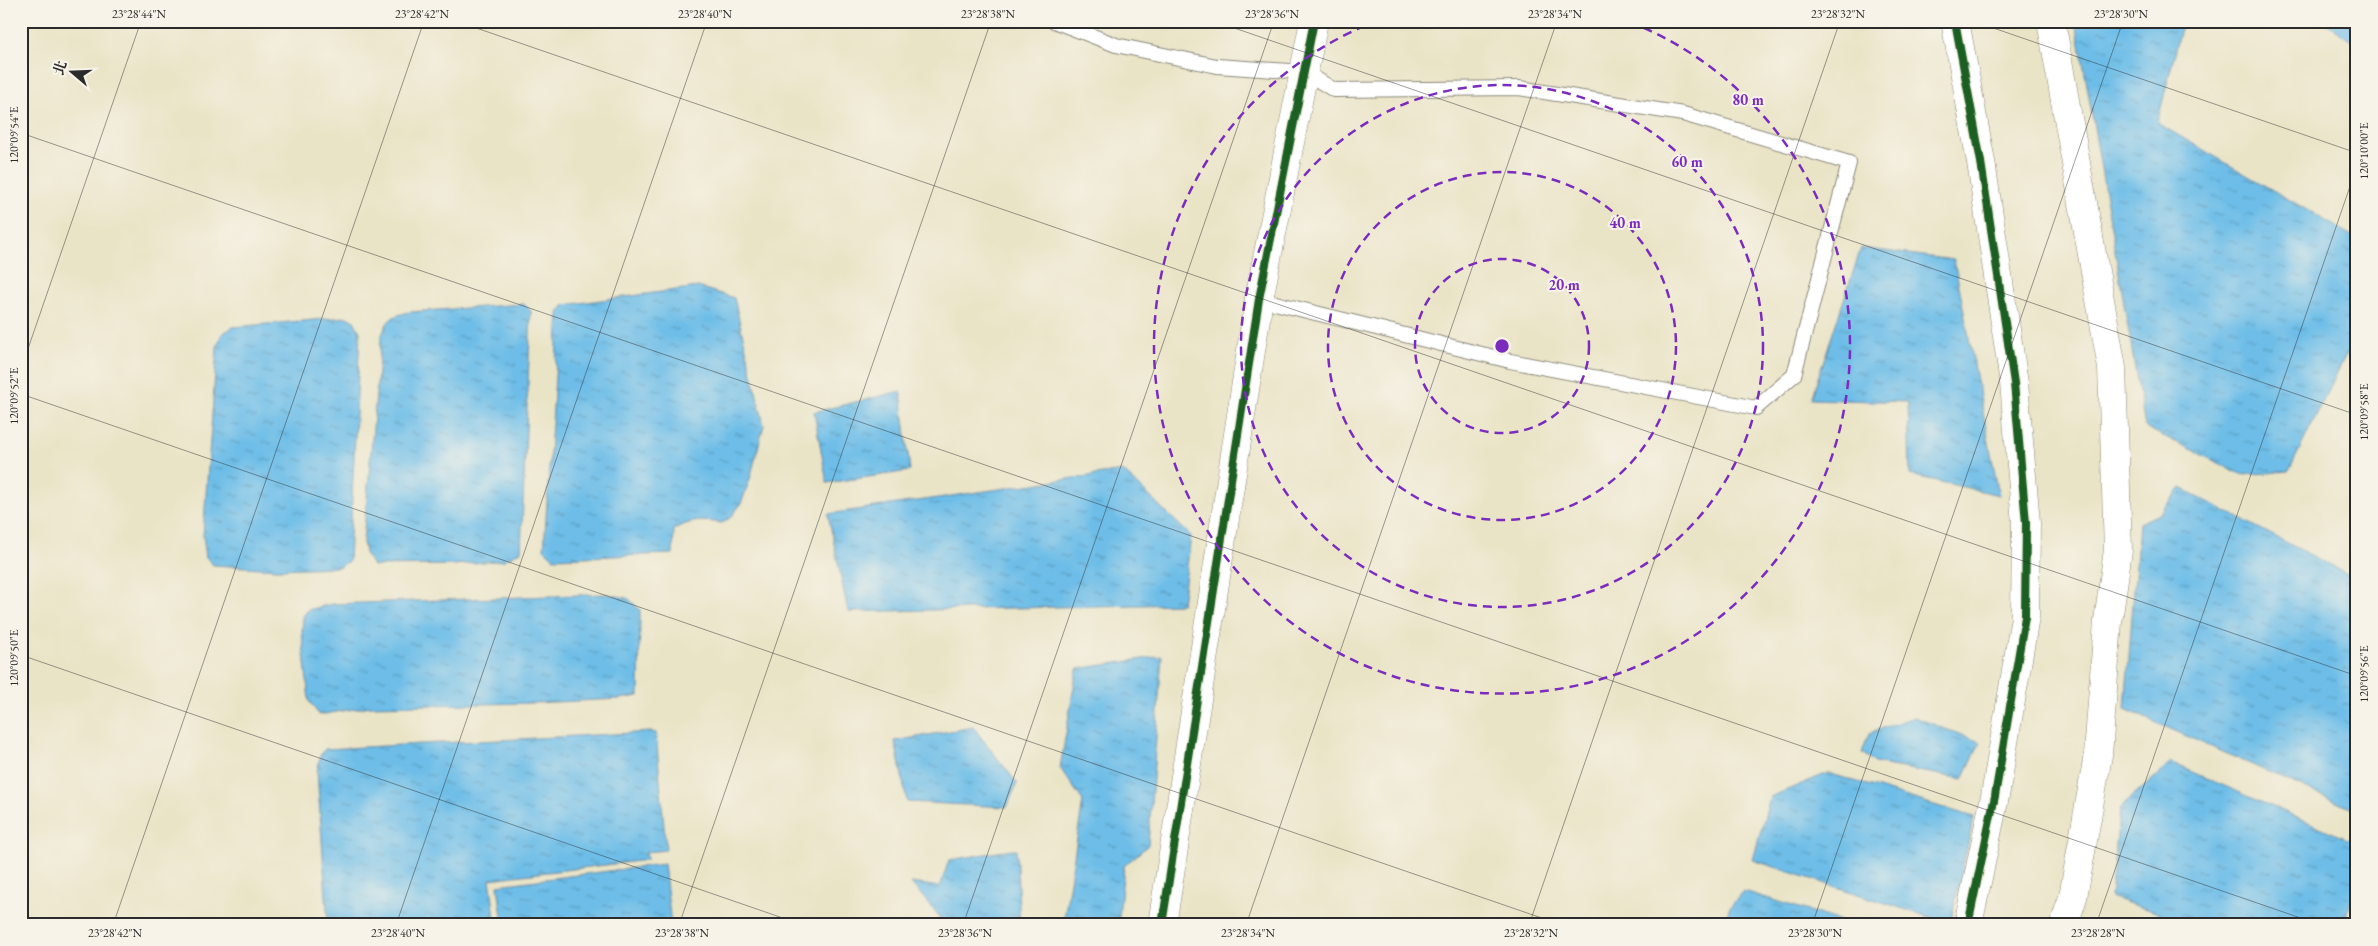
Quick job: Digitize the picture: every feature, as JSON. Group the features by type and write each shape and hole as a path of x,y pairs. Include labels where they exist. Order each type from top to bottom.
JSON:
{"street":[{"path":"1162,925 1258,299 1314,21"},
{"path":"1955,21 1981,162 2014,383 2026,523 2025,617 1995,796 1968,925"},
{"path":"2051,21 2112,368 2118,550 2108,621 2098,754 2073,897 2064,925"}],"lane":[{"path":"1054,21 1116,45 1217,66 1305,72 1334,90 1519,88 1683,114 1849,163 1794,375 1756,408 1510,361 1258,299"}],"water":[{"path":"2076,21 2183,21 2157,123 2357,239 2357,332 2289,471 2243,475 2145,427"},
{"path":"2322,21 2357,21 2357,35 2353,42"},
{"path":"1861,248 1954,260 1999,495 1910,475 1908,402 1811,399"},
{"path":"698,287 734,298 764,425 750,479 741,504 731,517 722,523 697,522 674,529 673,554 554,558 544,549 559,313 565,305"},
{"path":"524,304 531,311 521,551 504,560 454,565 373,566 365,553 363,542 381,338 388,323 393,317 409,312"},
{"path":"347,317 354,321 360,332 349,561 339,567 276,569 213,565 206,557 203,535 217,347 222,334 233,327"},
{"path":"901,391 910,471 827,483 814,412"},
{"path":"1123,471 1191,536 1182,604 848,612 828,514"},
{"path":"2181,488 2357,579 2357,811 2125,709 2139,523 2159,514"},
{"path":"606,594 628,598 640,610 639,696 620,699 534,703 371,706 319,715 309,701 302,634 303,616 308,610 332,604"},
{"path":"1162,656 1148,845 1124,866 1118,925 1063,925 1083,801 1060,768 1077,669"},
{"path":"1914,717 1980,742 1963,779 1875,763 1862,753 1869,733"},
{"path":"973,727 1017,783 1007,807 907,802 895,741"},
{"path":"656,733 666,850 646,852 647,860 490,879 496,925 328,925 317,771 320,756 325,749"},
{"path":"2171,763 2357,843 2357,882 2344,925 2194,925 2110,897 2120,808"},
{"path":"1828,773 1974,817 1950,924 1753,860 1770,797"},
{"path":"1016,849 1020,925 940,925 939,916 911,883 940,887 949,860"},
{"path":"664,864 671,925 503,925 498,885"},
{"path":"1744,891 1854,925 1725,925 1729,908"}],"cycle path":[{"path":"1162,925 1259,299 1314,21"},
{"path":"1955,21 1981,162 2014,383 2026,523 2025,617 1995,796 1968,925"}]}
